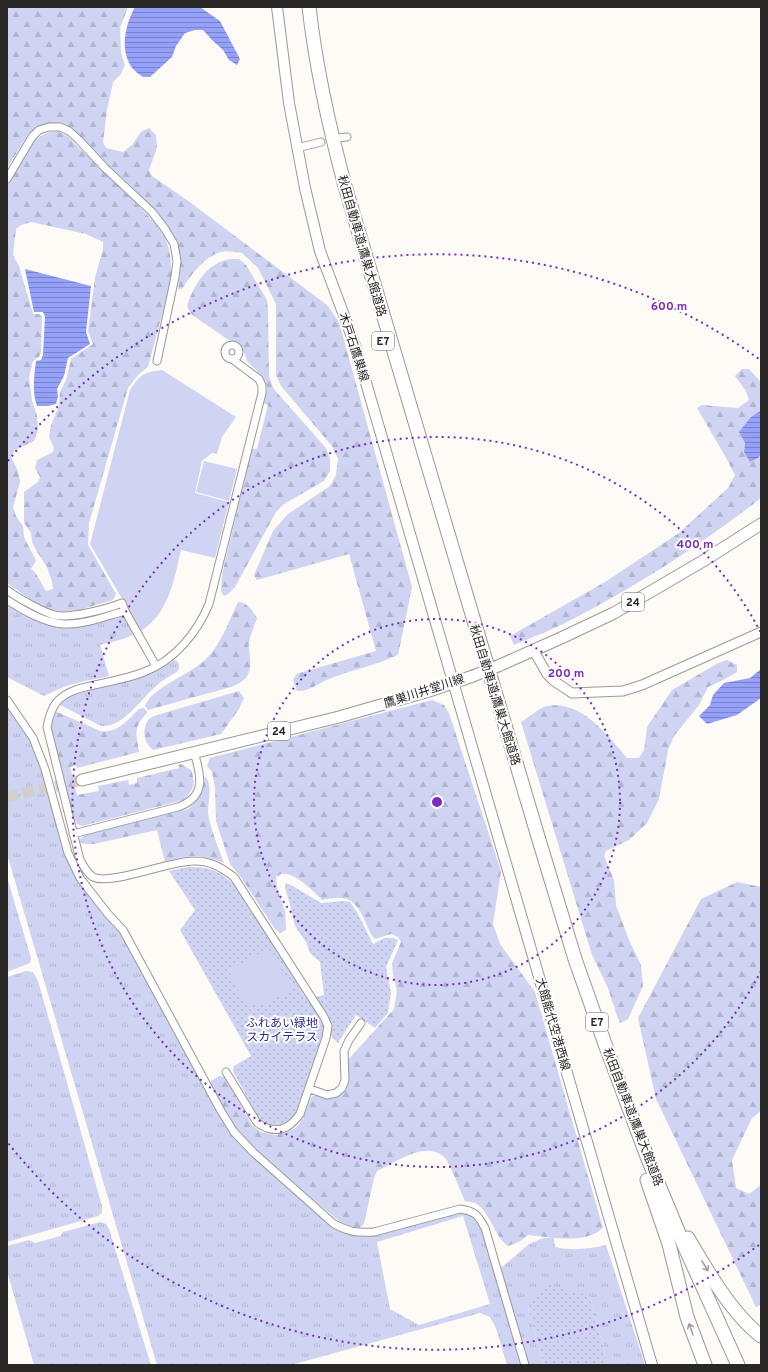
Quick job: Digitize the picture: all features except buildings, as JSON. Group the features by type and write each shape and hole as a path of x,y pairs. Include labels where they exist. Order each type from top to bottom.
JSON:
{"highway":[{"name":"秋田自動車道;鷹巣大館道路","path":"303,7 309,56 318,104 352,235 552,907 584,1005 630,1121 674,1239 730,1365"},
{"name":"秋田自動車道;鷹巣大館道路","path":"309,7 318,67 328,117 337,157 360,240 556,896 630,1121 738,1365"},
{"path":"630,1121 684,1231 706,1269 732,1306 761,1336"},
{"path":"630,1121 671,1253 687,1317 705,1365"}],"main road":[{"name":"木戸石鷹巣線","path":"277,7 286,81 297,148 320,251 355,345 454,683"},
{"name":"鷹巣川井堂川線","path":"82,780 339,717 473,676 534,651 614,613 703,561 761,524"},
{"name":"大館能代空港西線","path":"454,683 652,1365"}],"street":[{"path":"7,179 32,138 39,130 50,127 60,128 69,131 79,140 105,168 152,212 166,229 174,244 176,261 175,277 157,362"},
{"path":"338,138 347,136"},
{"path":"297,148 321,142"},
{"path":"226,1072 256,1122 272,1130 282,1130 293,1124 300,1114 310,1089 326,1038 328,1026 234,877 218,866 207,862 194,860 178,862 115,878 103,879 95,877 87,872 80,860 47,727 50,711 61,697 70,691 144,672 156,666 185,643 203,618 209,604 262,393 262,386 259,378 232,359"},
{"path":"7,590 25,601 54,615 67,616 122,603 156,666"},
{"path":"7,600 47,621 64,624 77,623 125,611"},
{"path":"534,651 547,674 554,681 572,693 622,691 642,685 761,632"},
{"path":"7,700 33,738 45,769 68,853 80,878 108,914 123,930 221,1111 234,1132 253,1152 328,1219 334,1224 348,1231 360,1233 374,1232 460,1209 474,1212 485,1228 525,1365"},
{"path":"73,834 189,804 200,787 198,766 194,752"},
{"path":"310,1089 327,1095 336,1093 342,1088 345,1080 344,1052 349,1040 361,1023"}],"green space":[{"path":"7,7 128,7 120,28 121,53 125,65 121,74 113,82 107,110 103,142 106,148 123,152 132,145 141,132 149,128 156,135 157,148 149,170 152,176 187,200 327,305 339,322 412,587 398,655 329,679 309,689 297,691 293,680 296,674 376,651 349,554 257,580 254,575 273,531 288,514 330,486 336,475 338,459 332,446 281,386 276,375 276,304 258,268 242,253 237,252 222,251 208,258 189,278 182,289 178,289 180,274 177,241 167,225 131,186 65,125 47,124 29,133 7,168"},
{"path":"58,131 67,136 158,226 166,239 170,254 172,277 148,367 139,374 128,388 89,523 88,545 116,594 113,600 79,610 62,612 48,610 7,583 7,184 32,143 41,136 50,132","holes":["31,222 86,234 103,242 103,249 95,278 88,331 93,344 71,359 66,380 60,392 59,406 51,425 49,437 54,448 53,452 37,460 35,468 40,477 38,482 24,492 24,523 31,533 32,542 47,567 52,582 53,589 46,591 35,572 31,569 36,561 24,537 23,526 16,516 13,507 20,482 18,471 11,457 15,450 34,441 38,430 37,415 32,401 29,377 33,361 39,357 41,352 42,317 39,314 33,314 19,266 13,255 16,229 21,225"]},
{"path":"230,259 239,259 246,265 267,300 269,376 273,388 326,448 330,459 330,471 324,481 284,504 276,512 235,587 224,596 221,592 222,574 252,449 257,449 268,405 263,403 267,389 263,377 247,361 242,346 237,342 227,339 191,314 187,306 195,287 202,276 212,266"},
{"path":"742,369 749,369 761,382 761,411 739,432 745,443 744,452 750,461 761,455 761,498 692,548 619,594 569,621 514,645 510,636 605,582 679,533 728,488 735,475 697,408 702,405 738,408 749,400 746,391 735,376"},
{"path":"162,370 236,417 222,437 217,454 212,453 202,461 195,493 229,502 215,558 181,550 169,595 158,615 141,631 90,544 130,390 146,373"},
{"path":"204,461 237,469 229,501 196,492"},
{"path":"238,602 247,605 257,618 251,634 249,647 250,668 247,676 241,682 231,687 148,710 145,706 155,693 199,665 211,653 224,632"},
{"path":"7,604 40,621 60,628 76,628 101,622 124,614 133,635 100,645 109,676 73,684 44,696 7,677"},
{"path":"174,660 178,663 178,671 157,685 131,712 117,723 101,726 60,705 68,697 139,678 158,670"},
{"path":"727,660 737,665 737,672 708,687 699,705 674,736 668,750 659,799 647,823 629,840 606,851 604,856 614,880 616,905 629,940 641,965 643,986 628,1019 620,1023 608,988 592,955 521,722 538,710 547,706 571,708 593,721 627,758 639,758 644,750 647,727 672,690 718,663"},
{"path":"239,691 244,698 239,709 221,734 153,750 147,744 144,731 149,719 157,715"},
{"path":"432,700 444,705 449,713 501,871 493,924 500,944 535,992 603,1228 586,1237 567,1239 528,1235 519,1242 508,1246 499,1237 482,1208 476,1203 465,1201 445,1158 438,1153 429,1151 421,1151 411,1154 377,1171 374,1178 364,1224 357,1230 345,1226 269,1163 236,1131 211,1086 211,1081 219,1076 225,1077 252,1125 261,1132 276,1135 297,1127 303,1118 310,1099 313,1096 337,1096 344,1091 348,1082 349,1074 346,1062 394,1009 397,991 392,963 401,942 398,937 391,934 375,939 372,936 361,912 348,899 332,898 322,900 304,883 287,874 281,874 276,877 277,888 285,911 286,930 280,933 275,929 240,876 230,864 216,821 215,788 212,772 207,766 210,758"},
{"path":"7,705 31,740 43,770 65,853 120,929 210,1097 329,1223 346,1233 355,1235 375,1234 459,1212 468,1213 474,1216 483,1229 523,1365 507,1365 496,1328 490,1317 480,1313 291,1365 157,1365 7,854","holes":["463,1216 490,1304 419,1325 390,1309 377,1242"]},
{"path":"143,708 147,713 139,722 137,731 139,752 77,768 76,765 70,767 77,795 99,791 98,786 128,780 129,785 137,783 137,778 179,768 178,765 181,764 191,770 194,782 192,789 184,800 82,826 77,824 73,818 51,729 52,718 55,711 100,731 106,731 122,725 139,709"},
{"path":"205,776 209,784 210,793 208,812 210,823 224,863 200,856 181,858 165,862 157,830 94,844 80,843 80,839 87,834 188,809 201,795"},
{"name":"ふれあい緑地 スカイテラス","path":"188,867 213,870 223,875 234,884 307,999 324,995 320,962 310,953 306,942 295,926 285,888 286,883 321,903 344,901 350,902 357,912 373,944 382,939 388,938 398,940 386,967 391,993 388,1013 375,1028 356,1015 338,1043 331,1036 322,1037 296,1113 289,1120 283,1123 267,1125 257,1116 233,1071 234,1066 251,1056 180,930 195,910 169,871"},
{"path":"7,877 31,958 30,963 7,972"},
{"path":"737,882 761,887 761,1111 752,1118 732,1160 736,1188 749,1194 761,1185 761,1305 756,1307 656,1099 638,1018 701,899"},
{"path":"265,950 272,952 292,989 259,1007 244,1002 230,973 231,970"},
{"path":"26,971 33,972 38,981 102,1206 102,1213 98,1216 7,1242 7,977"},
{"path":"100,1222 106,1224 109,1229 151,1365 34,1365 7,1271 7,1246 29,1240 35,1243 60,1236 63,1232"},
{"path":"543,1238 554,1238 555,1247 568,1249 593,1248 606,1245 645,1365 608,1365 590,1296 528,1308 544,1365 528,1365 501,1268 529,1244"},
{"path":"546,1284 590,1296 608,1365 544,1365 528,1308"}],"water":[{"path":"135,7 200,7 220,21 240,59 237,65 229,60 223,50 203,30 195,30 185,33 176,46 172,57 150,77 143,77 133,69 126,54 125,46 128,22"},
{"path":"25,269 91,286 86,332 90,344 68,358 64,376 57,389 58,396 56,404 48,406 37,406 35,401 34,378 36,361 41,360 43,355 45,317 43,312 34,312"},
{"path":"760,411 761,455 750,462 744,452 745,443 739,432 751,417"},
{"path":"761,669 761,698 737,715 707,724 699,716 710,705 713,695 724,683 750,678"}],"tunnel":[{"path":"7,797 82,780"}]}
